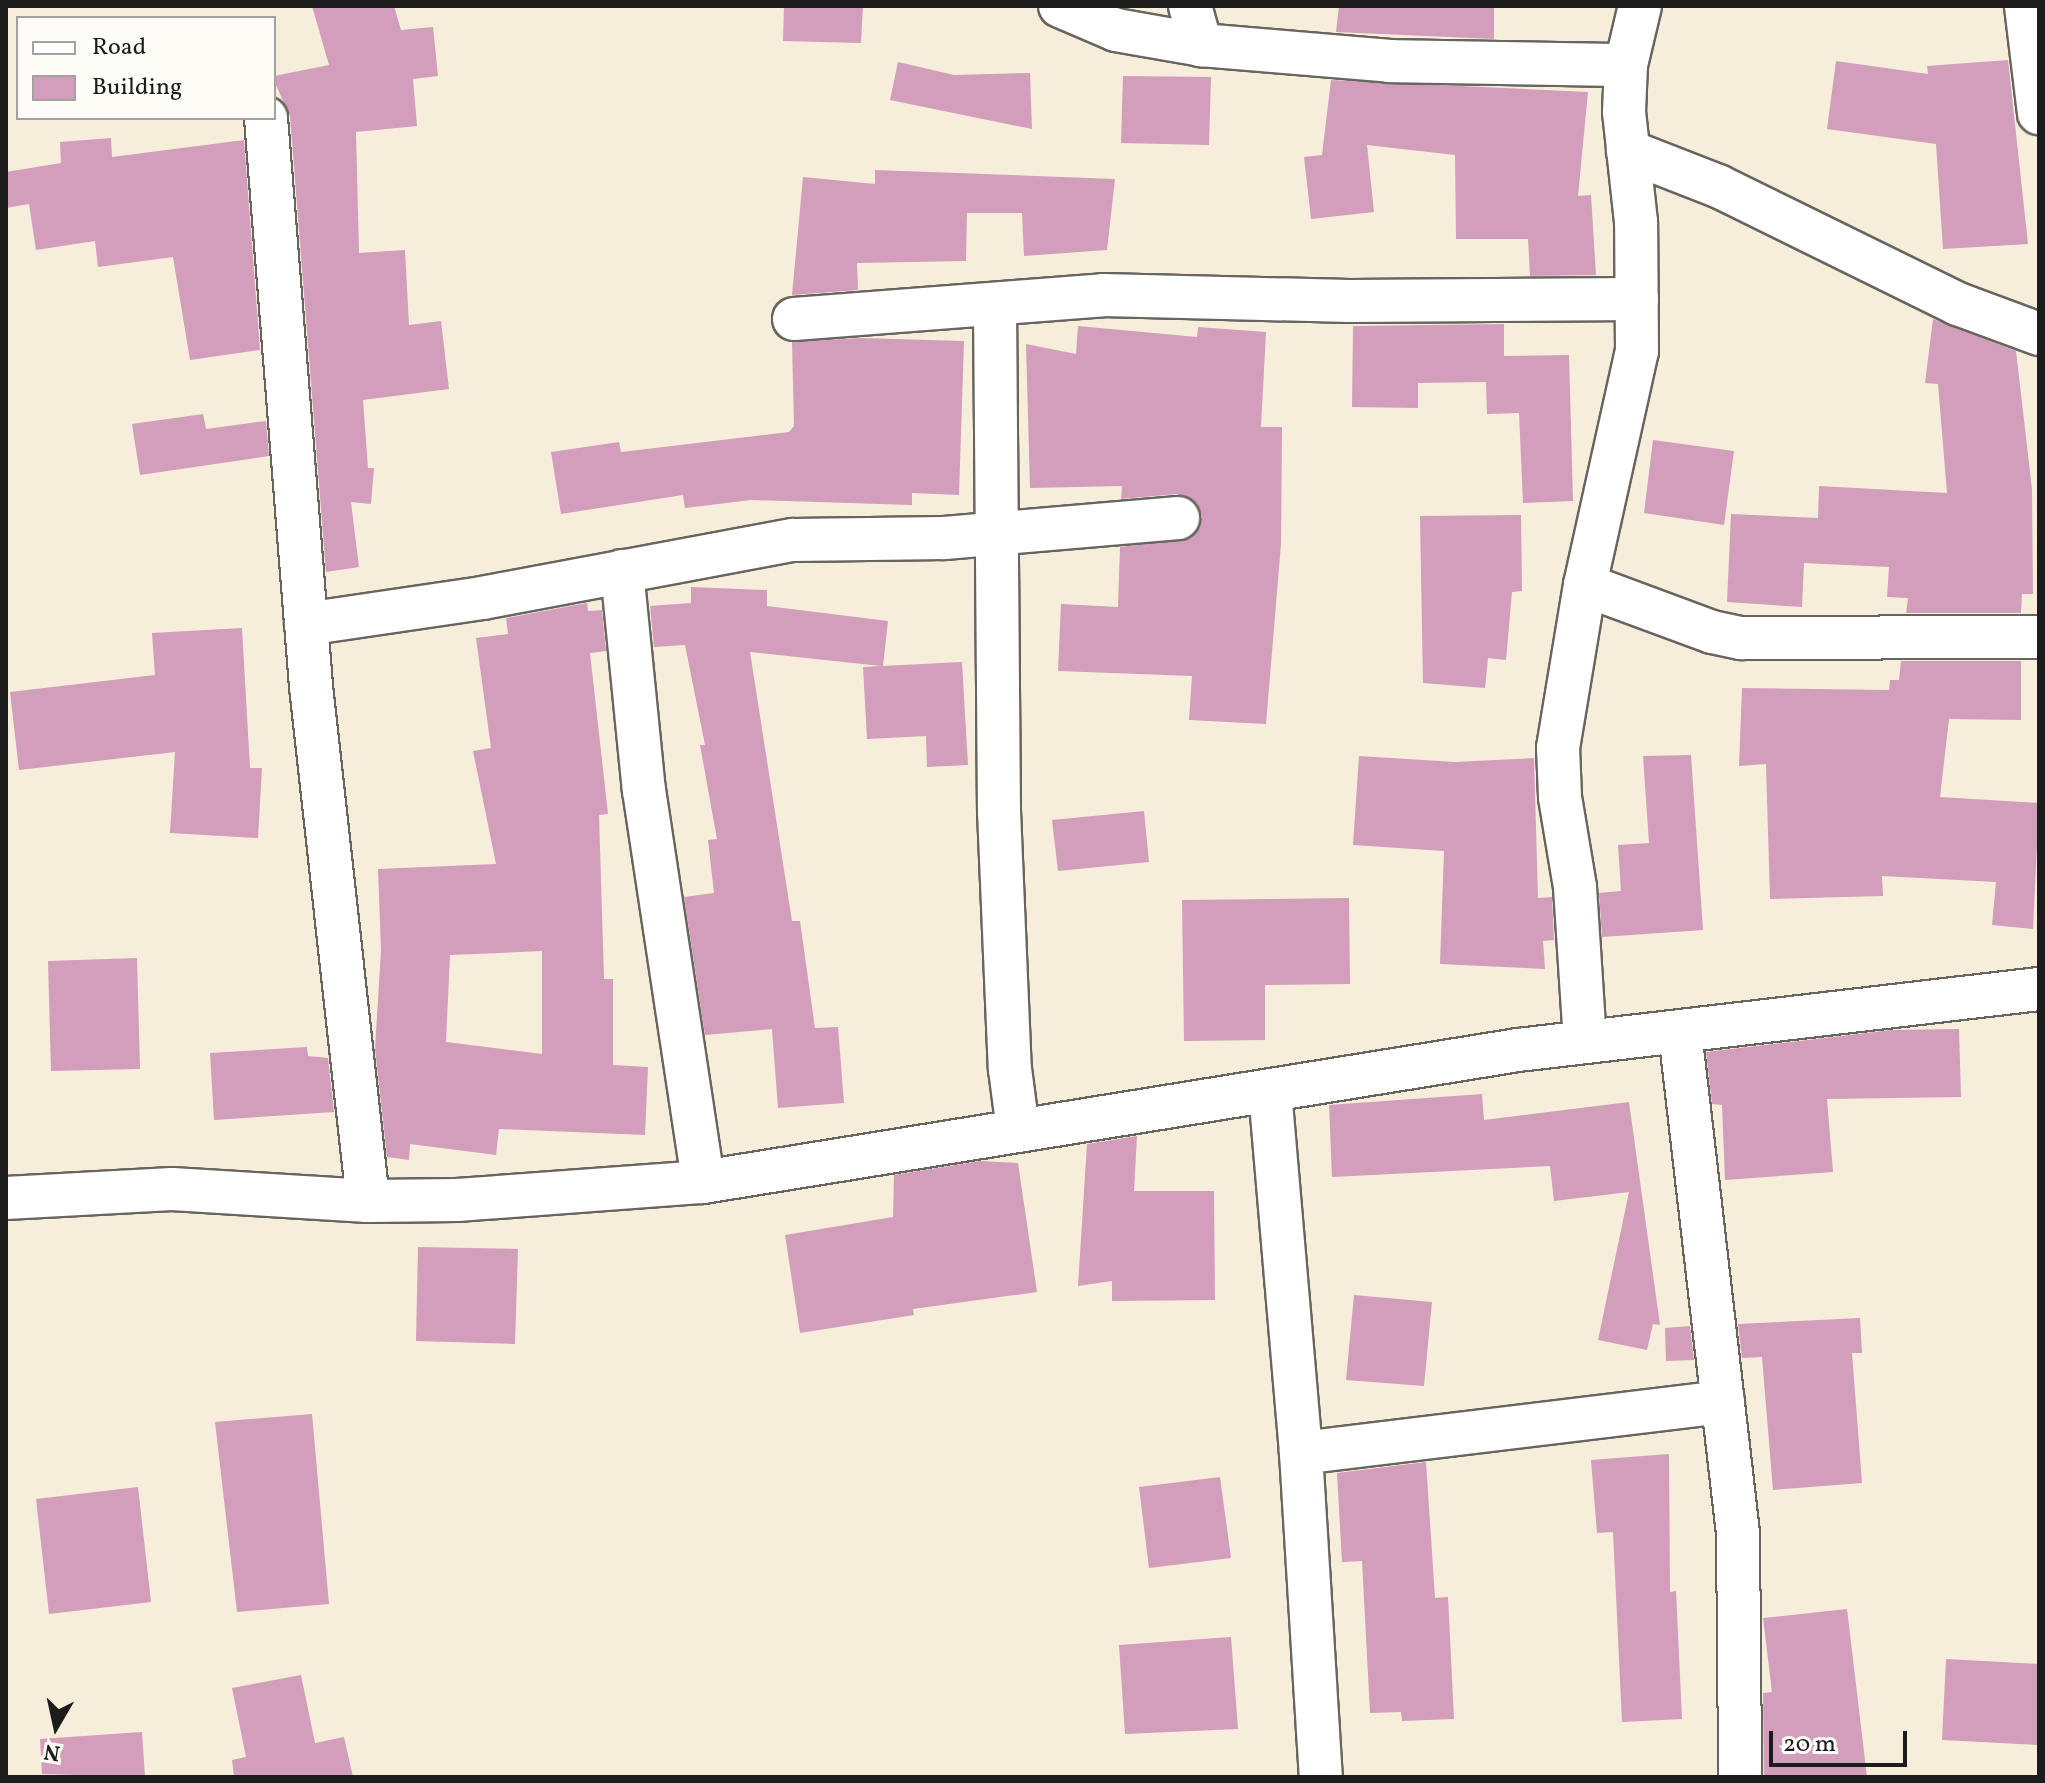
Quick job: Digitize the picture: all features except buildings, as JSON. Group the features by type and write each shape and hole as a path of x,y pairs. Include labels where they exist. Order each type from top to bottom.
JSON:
{"street":[{"path":"1060,6 1116,30 1195,25 1390,61 1626,65"},
{"path":"1585,1042 1575,887 1560,797 1558,748 1585,585 1630,395 1637,351 1626,65 1640,6"},
{"path":"2026,6 2039,113"},
{"path":"266,120 306,624 368,1201"},
{"path":"1628,151 1718,186 1958,304 2039,334"},
{"path":"794,319 1103,295 1350,301 1637,299"},
{"path":"995,304 1001,532 999,811 1009,1054 1018,1130"},
{"path":"306,624 793,540 1001,532 1178,518"},
{"path":"622,571 644,790 703,1182"},
{"path":"1585,585 1712,632 1741,638 2039,637"},
{"path":"6,1198 172,1189 273,1191 368,1201 472,1200 703,1182 1585,1042 2039,989"},
{"path":"1680,1032 1738,1533 1740,1777"},
{"path":"1270,1091 1301,1453 1321,1777"},
{"path":"1301,1453 1723,1402"}]}
